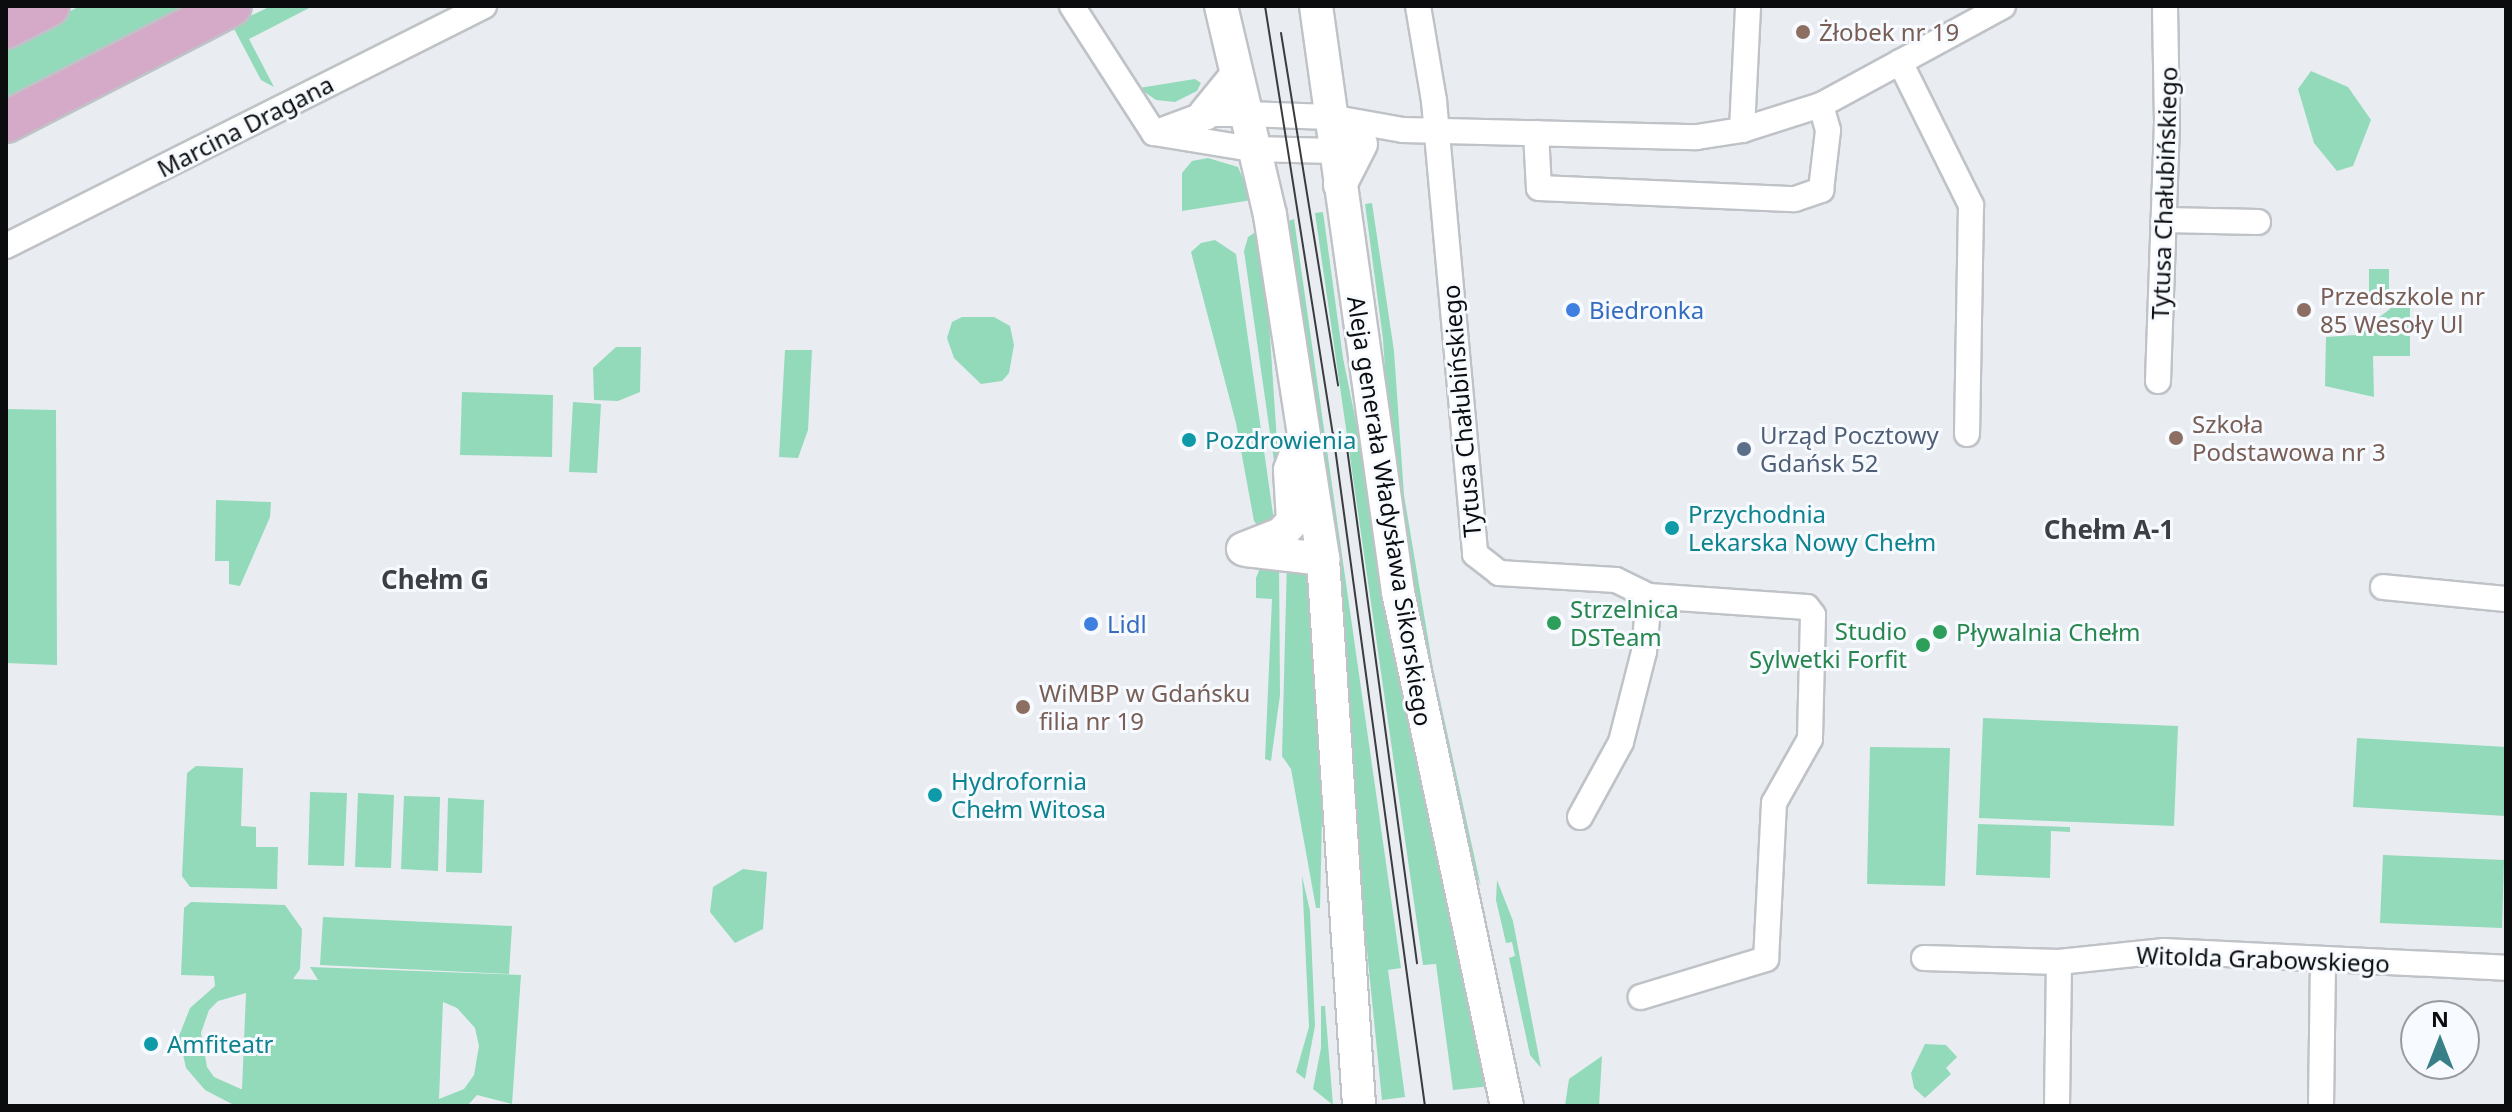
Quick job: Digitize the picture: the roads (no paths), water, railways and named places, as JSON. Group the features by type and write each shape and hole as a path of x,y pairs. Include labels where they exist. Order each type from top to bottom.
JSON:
{"main road":[{"path":"6,28 49,6"},
{"path":"6,122 231,6"}],"street":[{"name":"Marcina Dragana","path":"6,246 484,6"},
{"path":"1072,6 1154,133 1252,149 1348,147 1403,130"},
{"path":"1221,6 1252,149 1270,215 1323,559 1358,1105"},
{"path":"1316,6 1330,117 1348,147"},
{"name":"Tytusa Chałubińskiego","path":"1418,6 1437,129 1475,554 1499,573 1616,580 1649,596 1807,607 1813,615 1813,705 1803,759 1774,803 1766,959 1641,997"},
{"path":"1742,130 1748,6"},
{"path":"1154,133 1205,114 1330,117 1403,130 1658,140 1742,130 1821,105 2003,6"},
{"name":"Tytusa Chałubińskiego","path":"2158,381 2165,220 2165,6"},
{"path":"1900,62 1971,205 1967,434"},
{"path":"1205,114 1236,76"},
{"path":"1536,133 1539,188 1809,198 1821,190 1828,130 1821,105"},
{"name":"Aleja generała Władysława Sikorskiego","path":"1348,147 1340,185 1408,646 1507,1106"},
{"path":"2165,220 2258,222"},
{"path":"1305,431 1290,470 1293,521 1281,534 1243,549 1323,559"},
{"path":"2383,587 2506,599"},
{"path":"1580,817 1621,742 1644,652 1649,596"},
{"name":"Witolda Grabowskiego","path":"1924,958 2059,962 2164,951 2298,955 2323,962 2506,968"},
{"path":"2057,1106 2059,962"},
{"path":"2321,1106 2323,962"}],"tram line":[{"path":"1265,6 1333,433 1425,1106"},
{"path":"1281,33 1338,385"},
{"path":"1347,448 1417,963"}],"place":[{"name":"Żłobek nr 19","path":"1803,32"},
{"name":"Biedronka","path":"1573,310"},
{"name":"Przedszkole nr 85 Wesoły Ul","path":"2304,310"},
{"name":"Szkoła Podstawowa nr 3","path":"2176,438"},
{"name":"Pozdrowienia","path":"1189,440"},
{"name":"Urząd Pocztowy Gdańsk 52","path":"1744,449"},
{"name":"Przychodnia Lekarska Nowy Chełm","path":"1672,528"},
{"name":"Strzelnica DSTeam","path":"1554,623"},
{"name":"Lidl","path":"1091,624"},
{"name":"Pływalnia Chełm","path":"1940,632"},
{"name":"Studio Sylwetki Forfit","path":"1923,645"},
{"name":"WiMBP w Gdańsku filia nr 19","path":"1023,707"},
{"name":"Hydrofornia Chełm Witosa","path":"935,795"},
{"name":"Amfiteatr","path":"151,1044"}],"district":[{"name":"Chełm A-1","path":"2109,530"},
{"name":"Chełm G","path":"435,580"}]}
